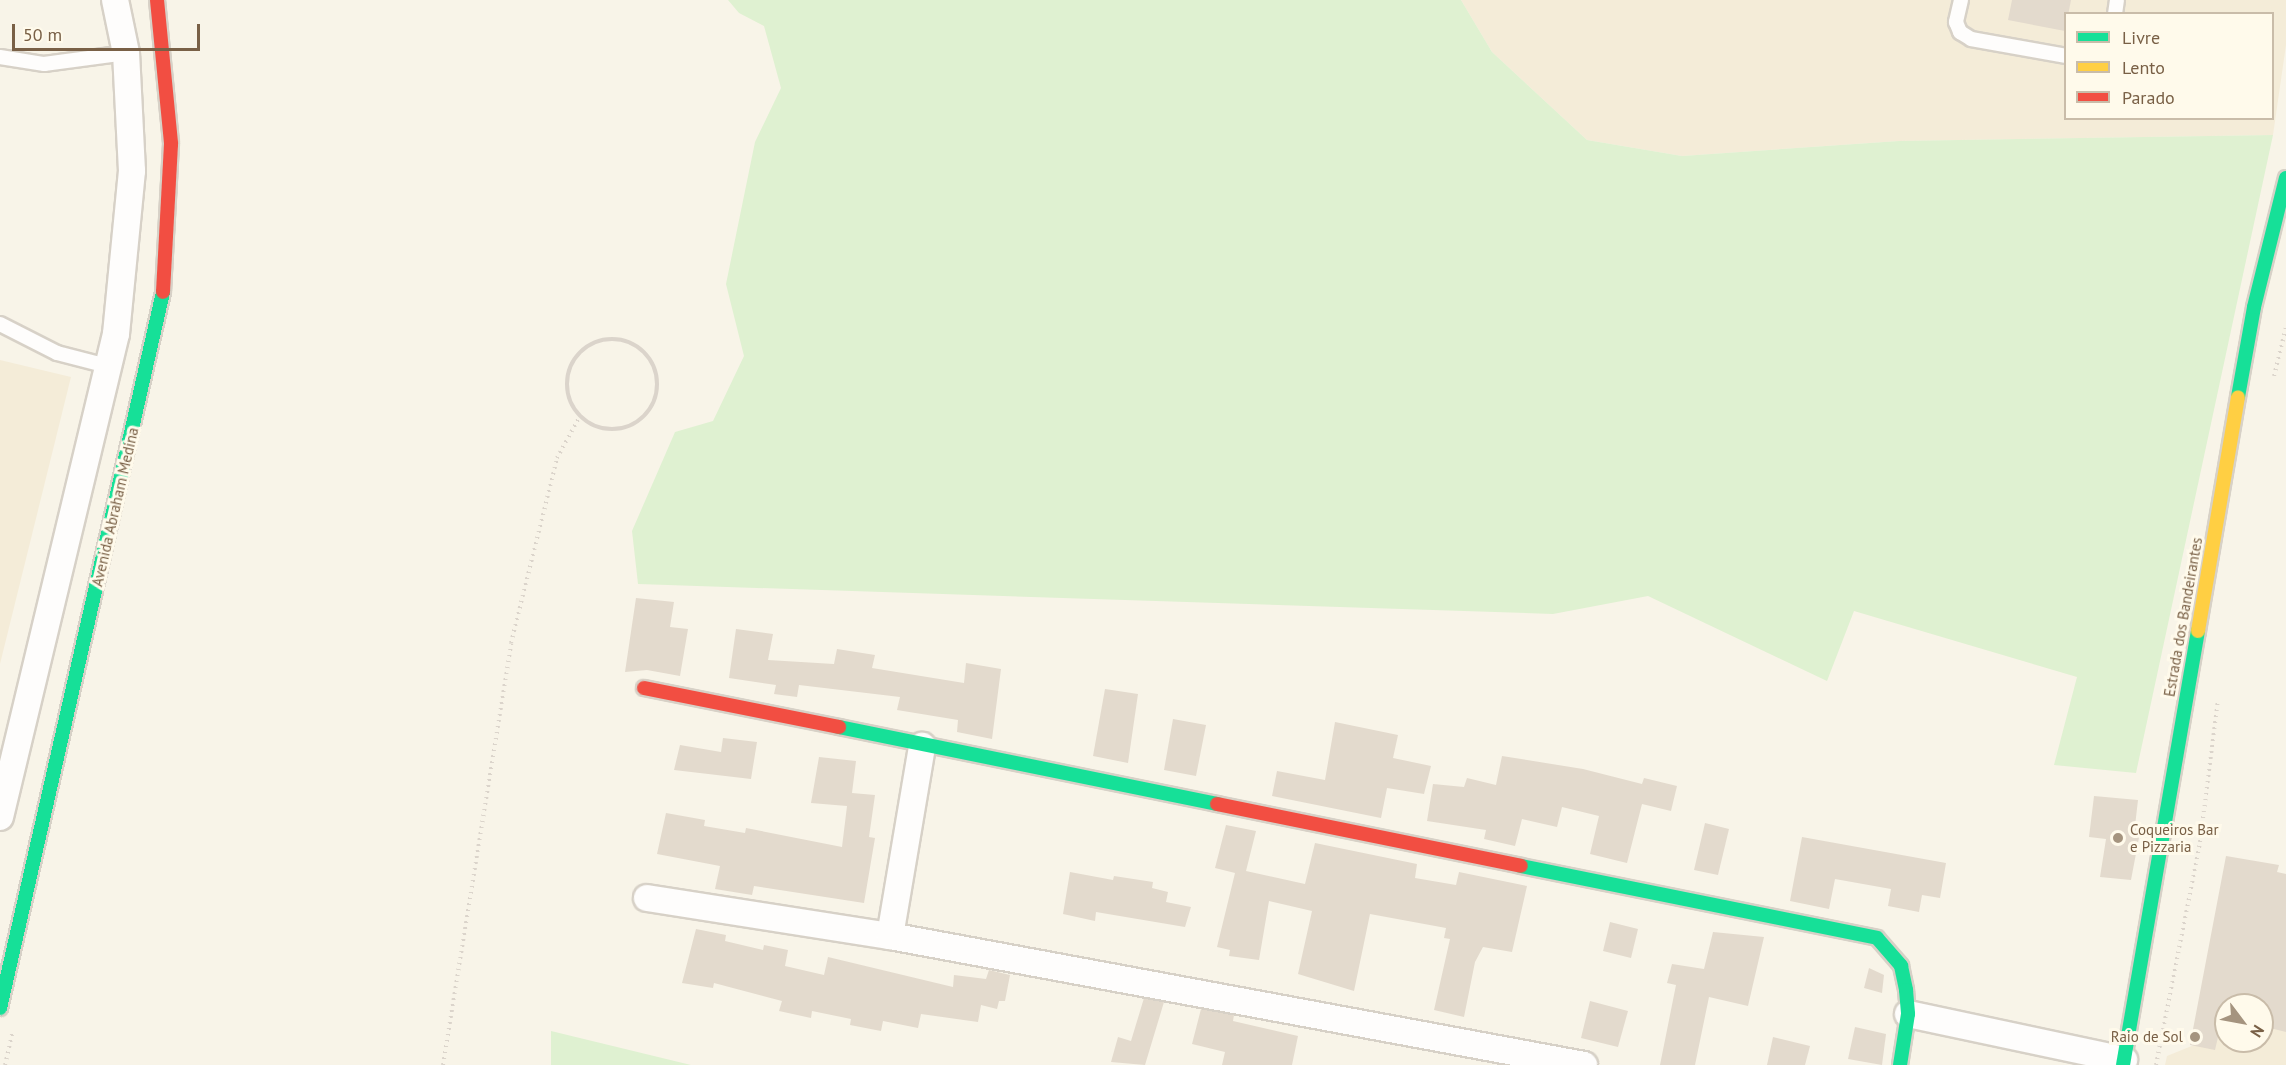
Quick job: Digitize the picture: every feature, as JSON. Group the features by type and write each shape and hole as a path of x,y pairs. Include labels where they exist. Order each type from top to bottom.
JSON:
{"street":[{"path":"0,817 111,367 124,279 132,171 126,53 115,0"},
{"name":"Avenida Abraham Medina","path":"0,1008 164,285 171,144 157,0"},
{"name":"Estrada dos Bandeirantes","path":"2124,1062 2254,307 2286,177"},
{"path":"65,555 69,568 76,574 93,575 101,567"},
{"path":"51,610 68,602 76,603 89,620"},
{"path":"644,688 1877,938 1901,966 1908,1014 1900,1065"},
{"path":"890,936 922,746"},
{"path":"647,898 890,936 1584,1065"},
{"path":"1908,1014 2124,1062"}],"lane":[{"path":"1961,0 1956,22 1960,32 1971,39 2064,56"},
{"path":"0,57 44,64 126,53"},
{"path":"0,324 57,353 111,367"}],"path":[{"path":"2272,382 2286,327"},
{"path":"613,339 630,342 645,352 655,367 658,385 654,402 644,417 629,426 612,430 594,426 580,416 570,401 567,384 570,366 581,351 596,342 613,339"},
{"path":"443,1065 511,643 557,458 580,416"},
{"path":"2156,1065 2200,842 2219,689"}],"shaded area":[{"path":"1461,0 2286,0 2286,45 2273,135 1899,141 1682,156 1587,140 1492,52"},
{"path":"0,360 71,377 0,664"},
{"path":"2286,1007 2286,1065 2165,1065 2167,1056 2214,1037 2214,1053 2274,1053 2274,1012"}],"green space":[{"path":"728,0 1461,0 1492,52 1587,140 1682,156 1899,141 2273,135 2136,773 2054,765 2077,677 1854,611 1827,681 1648,596 1553,614 638,584 632,531 675,432 713,421 744,356 726,284 755,142 781,88 764,26 739,13"},
{"path":"551,1031 691,1065 551,1065"}],"building":[{"path":"2012,0 2071,0 2069,12 2064,12 2064,31 2008,20"},
{"path":"636,598 674,602 670,627 688,629 680,676 647,670 625,672"},
{"path":"736,629 773,634 768,660 834,664 837,649 875,655 872,668 964,683 966,663 1001,669 992,739 957,732 958,720 897,710 900,697 799,685 797,697 774,694 776,685 729,678"},
{"path":"1105,689 1138,694 1128,763 1093,756"},
{"path":"1173,719 1206,725 1196,776 1164,770"},
{"path":"1335,722 1398,735 1393,758 1431,766 1424,794 1387,788 1381,818 1272,796 1277,771 1325,780"},
{"path":"723,738 757,742 751,779 674,770 680,745 721,752"},
{"path":"1502,756 1583,769 1642,784 1644,778 1677,786 1671,811 1642,804 1627,863 1590,854 1599,816 1562,807 1557,827 1522,819 1515,846 1484,839 1486,830 1427,821 1433,784 1464,787 1467,778 1496,785"},
{"path":"819,757 856,761 852,793 875,795 869,837 875,838 864,903 754,886 752,895 715,889 720,866 657,854 666,813 705,820 704,826 745,833 746,828 842,847 847,806 811,803"},
{"name":"Coqueiros Bar e Pizzaria","path":"2094,796 2138,800 2135,826 2141,827 2131,880 2100,877 2106,839 2089,837"},
{"path":"1705,823 1729,829 1718,875 1694,870"},
{"path":"1226,825 1256,831 1246,871 1305,884 1315,843 1417,864 1415,878 1456,885 1459,872 1527,886 1512,952 1483,947 1475,962 1464,1017 1434,1010 1450,939 1444,938 1446,928 1370,914 1354,991 1298,974 1312,911 1269,901 1259,960 1229,956 1230,950 1217,947 1235,873 1215,868"},
{"path":"1802,837 1946,863 1940,898 1922,895 1919,912 1888,906 1891,889 1835,879 1829,909 1790,901"},
{"path":"2226,856 2279,865 2277,872 2286,874 2286,1032 2274,1029 2274,993 2214,993 2214,1050 2190,1045"},
{"path":"1070,872 1113,880 1114,876 1153,882 1152,888 1168,892 1166,902 1191,907 1185,927 1096,912 1095,921 1063,914"},
{"path":"1610,922 1638,929 1631,958 1603,951"},
{"path":"696,929 726,935 725,941 763,950 764,945 788,950 785,966 824,975 828,957 953,987 954,975 986,979 989,970 1010,975 1005,1001 999,1001 997,1009 981,1005 978,1022 921,1014 918,1028 883,1021 881,1031 850,1025 851,1019 812,1011 811,1018 779,1011 782,1001 714,983 713,988 682,983"},
{"path":"1713,932 1764,937 1748,1006 1709,997 1695,1065 1660,1065 1676,985 1667,983 1672,964 1704,969"},
{"path":"1869,968 1884,975 1882,993 1864,988"},
{"path":"1144,998 1164,1002 1145,1065 1111,1062 1118,1037 1131,1041"},
{"path":"1590,1001 1628,1011 1618,1047 1581,1038"},
{"path":"1201,1009 1234,1015 1233,1021 1298,1036 1292,1065 1222,1065 1225,1052 1192,1044"},
{"path":"1855,1027 1886,1034 1882,1065 1848,1059"},
{"path":"1773,1037 1810,1046 1805,1065 1767,1065"}],"traffic: fast":[{"path":"2238,397 2254,307 2286,178"},
{"path":"0,1008 163,292"},
{"path":"2123,1065 2198,631"},
{"path":"839,727 1217,804"},
{"path":"1521,866 1877,938 1901,966 1906,990 1908,1014 1900,1065"}],"traffic: slow":[{"path":"2198,631 2238,397"}],"traffic: jam":[{"path":"157,0 171,144 163,292"},
{"path":"644,688 839,727"},
{"path":"1217,804 1521,866"}],"place":[{"name":"Coqueiros Bar e Pizzaria","path":"2118,838"},
{"name":"Raio de Sol","path":"2195,1037"}]}
